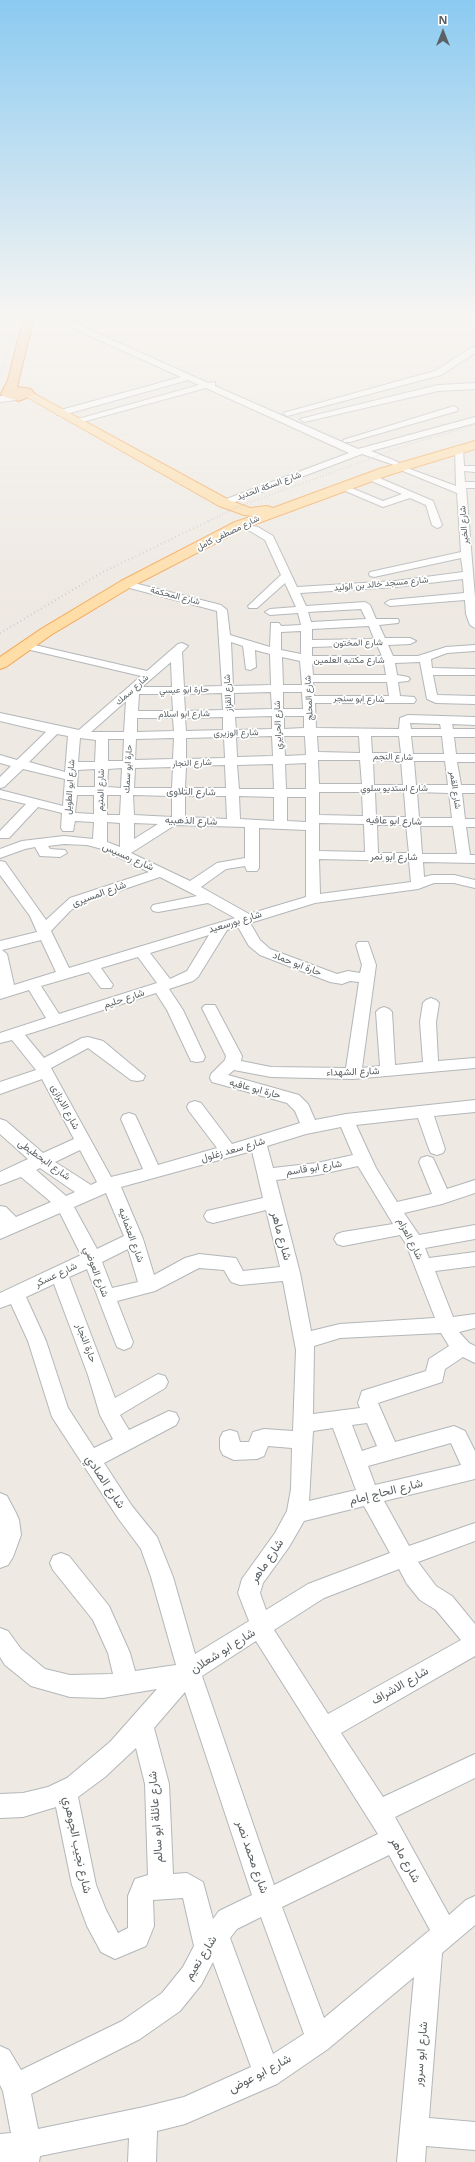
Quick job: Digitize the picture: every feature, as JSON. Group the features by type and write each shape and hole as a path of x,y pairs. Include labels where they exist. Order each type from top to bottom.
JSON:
{"main road":[{"path":"52,417 238,520"},
{"path":"67,417 224,503 241,510 265,513"},
{"name":"شارع مصطفى كامل","path":"265,513 370,477 398,470 475,440"},
{"name":"شارع مصطفى كامل","path":"0,654 117,582 232,522 265,513 458,449 475,445"},
{"name":"شارع مصطفى كامل","path":"0,664 26,646 126,584 238,520"}],"street":[{"path":"75,421 90,417"},
{"path":"283,417 363,451 398,470 461,488 475,485"},
{"path":"296,417 347,440 363,451"},
{"path":"303,420 316,417"},
{"path":"347,440 412,417"},
{"name":"شارع السكة الحديد","path":"224,503 363,451 473,420"},
{"name":"شارع الخير","path":"458,449 464,521 470,540 470,559 467,575 471,590 475,625"},
{"path":"460,468 475,469"},
{"path":"370,477 411,494 432,505 438,525"},
{"path":"341,487 383,504 411,494"},
{"path":"463,502 475,503"},
{"name":"شارع المحلج","path":"238,520 270,538 302,609 307,627 306,659 313,790 313,899"},
{"path":"464,521 475,521"},
{"path":"374,574 470,559"},
{"path":"253,606 287,575"},
{"name":"شارع مسجد خالد بن الوليد","path":"294,590 395,584 467,575"},
{"name":"شارع المحكمة","path":"126,584 217,607 222,611"},
{"path":"390,603 471,590"},
{"path":"270,612 361,605 366,606 389,660 395,700"},
{"name":"شارع القزاز","path":"222,611 228,689 234,823"},
{"path":"307,627 394,621"},
{"name":"شارع الحرايري","path":"282,824 275,627 307,627"},
{"name":"شارع مكتبه العلمين","path":"225,637 275,652 306,659 389,660 424,658 446,650 475,648"},
{"name":"شارع المختون","path":"307,644 410,641"},
{"path":"249,644 250,667"},
{"path":"26,646 149,675"},
{"name":"شارع سمك","path":"77,734 133,690 179,648 178,690"},
{"path":"424,658 431,698 475,700"},
{"path":"348,660 352,699"},
{"path":"427,672 475,672"},
{"path":"308,688 350,678 404,679"},
{"name":"حارة ابو عيسي","path":"133,690 308,688"},
{"name":"شارع ابو سنجر","path":"308,688 352,699 410,700"},
{"name":"حارة ابو سمك","path":"124,851 127,819 128,764 133,690"},
{"path":"124,851 175,821 179,792 180,763 178,690"},
{"name":"شارع ابو اسلام","path":"131,715 309,712"},
{"name":"شارع الوزيرى","path":"0,717 54,730 102,736 278,732 405,732 446,727 475,733"},
{"path":"446,727 475,721"},
{"name":"شارع القمر","path":"446,727 459,823 469,859"},
{"path":"0,784 54,730"},
{"path":"365,732 372,857"},
{"path":"405,732 418,885"},
{"name":"شارع ابو الطويل","path":"67,840 71,772 77,734"},
{"name":"شارع المتيم","path":"100,845 102,736"},
{"name":"شارع النجم","path":"312,758 475,758"},
{"name":"شارع النجار","path":"0,759 20,764 71,772 101,765 232,762 312,758"},
{"name":"شارع استديو سلوي","path":"313,790 368,788 475,789"},
{"name":"شارع التلاوى","path":"70,791 280,793 313,790"},
{"name":"شارع الذهبيه","path":"0,794 35,803 68,814 100,818 252,824 313,822"},
{"path":"2,835 35,803"},
{"name":"شارع ابو عافيه","path":"313,822 370,820 475,823"},
{"path":"191,887 222,866 252,864 252,824"},
{"path":"2,835 36,843 45,853 60,853"},
{"name":"شارع رمسيس","path":"0,854 22,845 67,840 87,841 124,851 191,887 244,919"},
{"name":"شارع ابو نمر","path":"313,855 469,859"},
{"path":"0,865 37,916 65,975"},
{"name":"شارع المسيرى","path":"45,932 64,908 75,901 162,872"},
{"name":"شارع بورسعيد","path":"4,993 313,899 418,885 432,879 441,878 475,884"},
{"path":"158,908 210,898"},
{"name":"حارة ابو حماد","path":"244,919 254,943 265,952 335,979 342,979 348,976 367,978"},
{"name":"شارع حليم","path":"8,1036 188,978 193,974 222,926"},
{"path":"0,946 45,932"},
{"path":"353,1074 369,960 363,945"},
{"path":"141,951 163,986 187,1032 197,1057"},
{"path":"0,954 4,993"},
{"path":"92,966 106,985"},
{"path":"32,984 55,1020"},
{"path":"430,1003 428,1022 430,1067"},
{"name":"حارة ابو عافيه","path":"210,1008 234,1056 230,1064 219,1074 220,1080 293,1099 302,1108 310,1127"},
{"path":"384,1012 388,1071"},
{"name":"شارع الابزازى","path":"8,1036 44,1069 83,1142 109,1184"},
{"path":"0,1088 44,1069 79,1045 88,1042 97,1045 137,1076"},
{"name":"شارع الشهداء","path":"230,1064 271,1072 353,1074 475,1063"},
{"path":"195,1107 229,1152"},
{"name":"شارع سعد زغلول","path":"7,1229 109,1184 229,1152 310,1127 346,1120 424,1111 474,1108"},
{"path":"424,1111 437,1149"},
{"path":"129,1119 153,1173"},
{"name":"شارع العزام","path":"346,1120 362,1159 410,1235 424,1266 445,1324 453,1339 469,1351"},
{"name":"شارع البحطيطى","path":"1,1127 41,1160 90,1193"},
{"path":"0,1179 83,1142"},
{"name":"شارع ماهر","path":"258,1143 291,1272 304,1341 303,1433 301,1489 297,1513 250,1586 249,1593 261,1627 277,1658 379,1812 438,1940"},
{"name":"شارع ابو قاسم","path":"265,1175 317,1169 362,1159"},
{"path":"427,1162 442,1198"},
{"path":"23,1169 64,1204"},
{"name":"شارع العثمانيه","path":"109,1184 134,1239 149,1286"},
{"path":"394,1209 442,1198 475,1186"},
{"path":"213,1216 272,1202"},
{"name":"شارع العوضي","path":"64,1204 91,1258 124,1342"},
{"path":"0,1212 7,1229"},
{"path":"343,1239 475,1232"},
{"name":"شارع عسكر","path":"8,1297 134,1239"},
{"path":"424,1266 475,1259"},
{"path":"106,1297 149,1286 191,1263 199,1261 230,1263 237,1276 240,1278 291,1272"},
{"name":"حارة النجار","path":"59,1274 98,1375 110,1413 125,1442"},
{"name":"شارع الصادي","path":"8,1297 37,1341 58,1411 125,1512 150,1544 162,1577 187,1673"},
{"path":"304,1341 340,1331 475,1321"},
{"path":"390,1452 368,1400 372,1395 435,1376 436,1365 469,1351"},
{"path":"110,1413 158,1382"},
{"path":"230,1438 230,1449 234,1451 257,1450 260,1438 264,1436 303,1433 340,1419 373,1414"},
{"path":"90,1460 169,1419"},
{"path":"340,1419 370,1496 420,1586 444,1603 475,1642"},
{"path":"356,1461 454,1434 458,1436 474,1470"},
{"name":"شارع الحاج إمام","path":"297,1513 474,1470"},
{"path":"0,1502 9,1520 10,1535 6,1550 0,1558"},
{"name":"شارع ابو شعلان","path":"0,1806 24,1805 50,1798 65,1791 97,1770 187,1673 316,1591 475,1532"},
{"path":"61,1563 101,1613 116,1646 127,1682"},
{"path":"0,1638 14,1657 39,1678 70,1686 103,1687 187,1673"},
{"name":"شارع الاشراف","path":"325,1729 475,1642"},
{"name":"شارع محمد نصر","path":"187,1673 266,1901 319,2040"},
{"name":"شارع عائلة ابو سالم","path":"141,1724 156,1784 161,1886"},
{"path":"379,1812 475,1766"},
{"name":"شارع نجيب الجوهري","path":"65,1791 84,1885 96,1917 110,1943 115,1946 121,1945 137,1937 141,1930 140,1893 147,1887 187,1885 191,1887 194,1891 211,1941 267,2074"},
{"name":"شارع نعيم","path":"16,2087 131,2030 170,2002 192,1976 211,1941 228,1920 393,1840"},
{"name":"شارع ابو عوض","path":"0,2148 26,2153 185,2110 267,2074 319,2040 475,1909"},
{"name":"شارع ابو سرور","path":"411,2162 438,1940"},
{"path":"0,2059 16,2087 26,2153"},
{"path":"142,2162 144,2121"},
{"path":"414,2131 475,2136"}],"railway":[{"path":"211,520 235,508 410,444 475,425"},
{"path":"0,633 103,572 211,520"}]}
